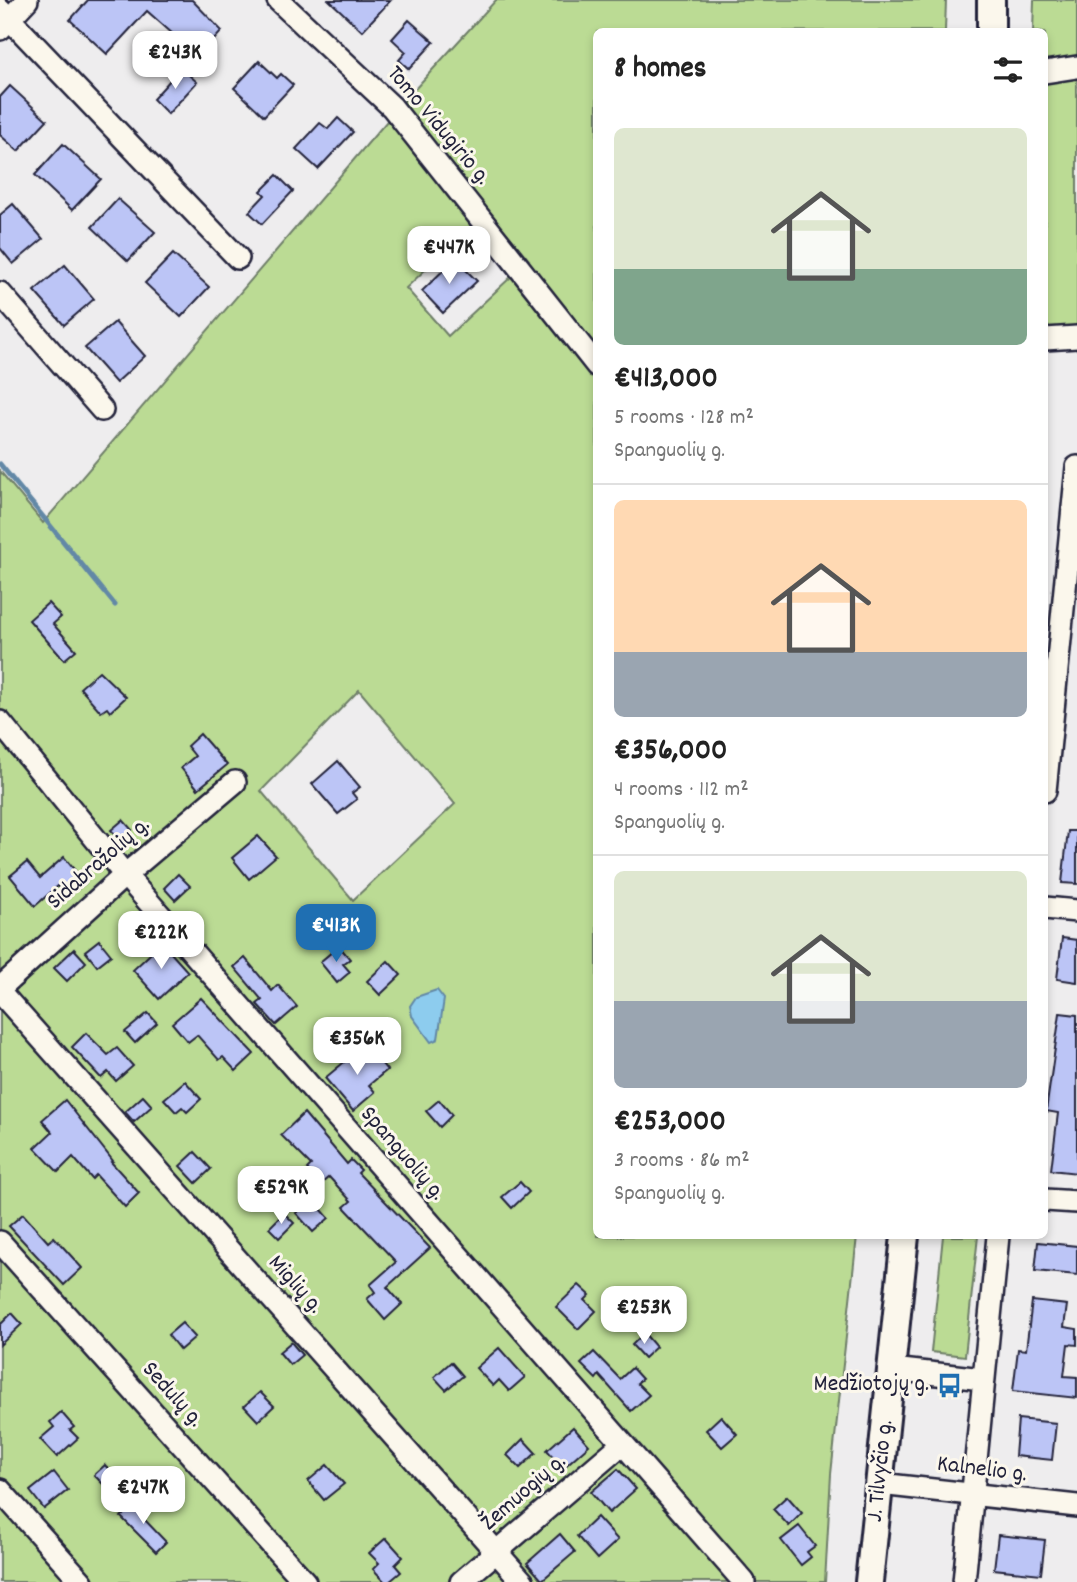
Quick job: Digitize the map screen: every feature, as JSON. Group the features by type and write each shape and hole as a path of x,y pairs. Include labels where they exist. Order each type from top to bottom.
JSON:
{"main road":[{"path":"991,0 991,28"},
{"name":"J. Tilvyčio g.","path":"869,1582 905,1239"}],"street":[{"path":"27,0 3,19 238,258"},
{"name":"Tomo Vidugirio g.","path":"278,0 392,107 593,361"},
{"path":"1048,72 1077,67"},
{"path":"0,292 103,410"},
{"path":"1048,339 1077,337"},
{"path":"1048,769 1069,624 1077,467"},
{"name":"Spanguolių g.","path":"0,722 125,875 744,1582"},
{"name":"Sidabražolių g.","path":"0,990 125,875 235,782"},
{"path":"1048,908 1077,911"},
{"name":"Miglių g.","path":"0,990 523,1582"},
{"path":"1048,1200 1077,1202"},
{"path":"964,1582 970,1496 998,1239"},
{"name":"Sedulų g.","path":"0,1242 305,1582"},
{"path":"892,1369 983,1379"},
{"name":"Žemuogių g.","path":"461,1582 622,1444"},
{"name":"Kalnelio g.","path":"880,1484 1077,1506"},
{"path":"0,1490 82,1582"}],"green space":[{"path":"496,0 946,0 945,28 593,28 593,1239 857,1239 831,1474 825,1582 0,1582 0,471 43,523 405,100","holes":["488,210 529,260 448,336 406,288","359,690 455,804 353,900 261,791"]},
{"path":"1034,0 1077,0 1077,326 1048,329 1048,28 1033,28"},
{"path":"943,1239 978,1239 965,1356 931,1352"}],"water":[{"path":"437,990 444,999 438,1039 431,1042 412,1016 410,1006 416,997"}],"building":[{"path":"88,0 192,0 222,31 192,64 177,50 183,43 147,11 107,54 70,20"},
{"path":"329,0 391,0 362,31"},
{"path":"409,20 434,42 409,69 399,60 406,52 392,39"},
{"path":"259,61 277,78 281,74 293,85 264,116 234,88"},
{"path":"181,68 197,82 168,114 153,99"},
{"path":"10,86 47,120 18,151 0,135 0,97"},
{"path":"338,118 353,132 318,169 296,149 320,123 328,129"},
{"path":"63,144 101,179 72,210 35,175"},
{"path":"277,175 293,191 262,224 249,212 265,195 261,191"},
{"path":"118,199 155,232 128,261 92,227"},
{"path":"13,204 43,239 13,264 0,248 0,215"},
{"path":"173,254 209,287 181,317 145,283"},
{"path":"455,259 477,281 443,313 422,291"},
{"path":"65,265 94,299 64,325 34,291"},
{"path":"115,322 145,356 116,383 85,348"},
{"path":"48,603 61,617 53,624 76,650 64,660 29,620"},
{"path":"99,671 126,697 110,712 107,708 101,712 80,688"},
{"path":"200,734 227,765 198,789 181,768 195,756 187,746"},
{"path":"338,761 360,787 352,793 357,799 338,814 312,784"},
{"path":"123,820 132,830 121,841 111,830"},
{"path":"1068,831 1077,831 1077,884 1062,883"},
{"path":"258,836 276,856 249,879 232,858"},
{"path":"64,857 85,883 71,894 67,889 63,892 58,886 35,906 10,876 27,862 40,878"},
{"path":"178,874 190,886 175,900 164,888"},
{"path":"1062,938 1077,940 1077,982 1057,979"},
{"path":"99,940 111,955 97,966 85,951"},
{"path":"162,943 188,972 159,999 133,970"},
{"path":"339,946 350,959 343,964 350,972 337,983 320,962"},
{"path":"74,949 86,962 67,981 54,968"},
{"path":"245,958 272,991 278,985 297,1007 276,1025 257,1004 262,1000 234,967"},
{"path":"388,961 401,975 380,995 367,981"},
{"path":"201,998 254,1054 236,1071 223,1057 219,1060 197,1035 188,1042 172,1023"},
{"path":"148,1013 157,1023 135,1043 125,1032"},
{"path":"1060,1013 1077,1015 1077,1173 1051,1170 1058,1113 1048,1111"},
{"path":"86,1033 108,1055 117,1048 133,1066 116,1081 108,1072 101,1078 72,1047"},
{"path":"366,1044 387,1070 369,1085 375,1092 353,1111 325,1078"},
{"path":"185,1081 201,1099 187,1112 182,1107 176,1112 164,1099"},
{"path":"143,1096 152,1106 134,1122 125,1112"},
{"path":"65,1100 113,1161 111,1162 139,1193 125,1207 96,1175 92,1179 73,1157 58,1172 35,1148 52,1132 42,1120"},
{"path":"439,1100 452,1115 440,1127 426,1111"},
{"path":"304,1113 347,1164 351,1160 361,1170 358,1173 430,1248 387,1287 402,1304 385,1320 367,1299 375,1292 370,1285 396,1262 344,1207 351,1201 329,1177 321,1184 307,1169 311,1165 281,1135"},
{"path":"195,1152 211,1169 196,1183 180,1166"},
{"path":"520,1182 529,1192 512,1208 502,1197"},
{"path":"312,1199 329,1218 313,1232 296,1213"},
{"path":"284,1213 294,1223 279,1238 269,1228"},
{"path":"23,1214 48,1242 54,1237 82,1268 64,1285 9,1226"},
{"path":"1038,1242 1077,1246 1077,1275 1035,1271"},
{"path":"579,1285 590,1295 585,1300 596,1311 578,1329 556,1307"},
{"path":"1032,1301 1067,1305 1064,1327 1077,1329 1077,1345 1068,1344 1064,1376 1077,1377 1077,1398 1013,1391 1018,1349 1026,1350"},
{"path":"12,1313 22,1324 0,1345 0,1325"},
{"path":"182,1323 195,1337 180,1350 168,1335"},
{"path":"644,1333 656,1347 644,1358 632,1345"},
{"path":"291,1342 302,1355 290,1365 279,1352"},
{"path":"499,1348 525,1377 509,1391 499,1380 493,1386 476,1368"},
{"path":"594,1352 620,1379 632,1368 642,1379 637,1383 649,1395 631,1411 599,1375 596,1379 581,1364"},
{"path":"451,1362 463,1376 446,1390 434,1377"},
{"path":"260,1392 274,1406 258,1421 244,1406"},
{"path":"61,1412 74,1427 70,1430 78,1438 57,1457 40,1439 54,1427 50,1422"},
{"path":"721,1416 737,1434 722,1447 706,1430"},
{"path":"1018,1419 1056,1423 1052,1460 1015,1456"},
{"path":"573,1427 589,1445 563,1468 547,1450"},
{"path":"523,1439 536,1453 520,1468 507,1455"},
{"path":"105,1465 114,1476 104,1485 94,1475"},
{"path":"327,1465 344,1484 324,1500 308,1481"},
{"path":"618,1469 636,1489 609,1513 591,1492"},
{"path":"54,1472 68,1490 44,1509 30,1491"},
{"path":"787,1496 802,1513 789,1526 773,1509"},
{"path":"137,1501 148,1513 143,1518 166,1542 156,1552 121,1517"},
{"path":"597,1517 618,1540 597,1559 577,1536"},
{"path":"799,1526 815,1546 807,1552 811,1557 801,1565 781,1540"},
{"path":"560,1534 575,1552 542,1580 527,1563"},
{"path":"998,1535 1045,1540 1041,1574 994,1569"},
{"path":"386,1538 403,1557 395,1565 401,1572 389,1582 385,1582 373,1569 379,1563 369,1553"}],"waterway":[{"path":"0,464 115,605"}],"place":[{"name":"Medžiotojų g.","path":"949,1385"}]}
